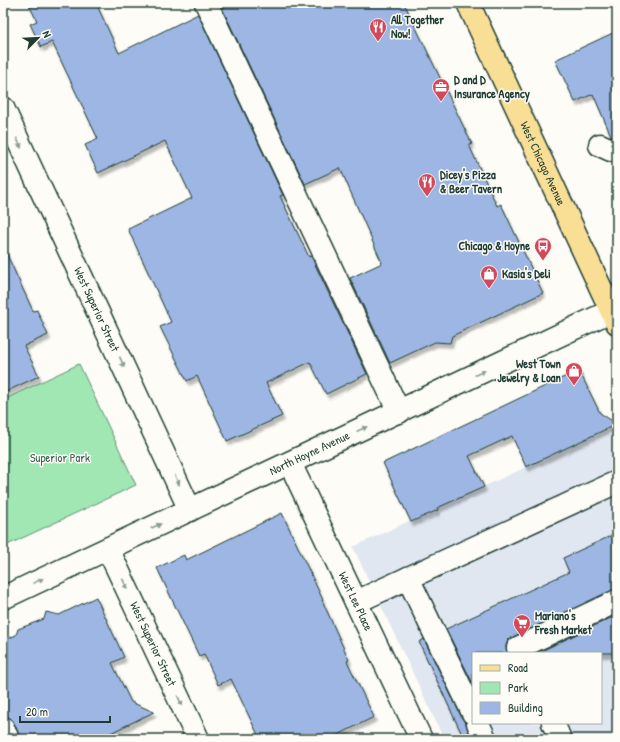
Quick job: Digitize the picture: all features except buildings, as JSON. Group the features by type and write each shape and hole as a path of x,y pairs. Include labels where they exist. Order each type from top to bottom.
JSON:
{"main road":[{"name":"West Chicago Avenue","path":"468,3 615,314"}],"street":[{"path":"206,3 398,412"},
{"name":"West Superior Street","path":"3,108 190,510"},
{"name":"North Hoyne Avenue","path":"3,598 398,412 615,314"},
{"name":"West Lee Place","path":"290,463 421,739"},
{"path":"356,602 617,482"},
{"name":"West Superior Street","path":"108,549 198,739"},
{"path":"408,578 472,711"},
{"path":"520,652 518,648 617,601"},
{"path":"478,724 485,739"},
{"path":"553,724 560,739"},
{"path":"3,728 8,739"}],"shaded area":[{"path":"617,425 617,739 444,739 353,547"}],"green space":[{"name":"Superior Park","path":"79,364 136,485 3,547 3,400"}],"place":[{"name":"All Together Now!","path":"378,42"},
{"name":"D and D Insurance Agency","path":"441,102"},
{"name":"Dicey's Pizza & Beer Tavern","path":"427,197"},
{"name":"Chicago & Hoyne","path":"543,261"},
{"name":"Kasia's Deli","path":"489,289"},
{"name":"West Town Jewelry & Loan","path":"574,386"},
{"name":"Mariano's Fresh Market","path":"522,638"}]}
